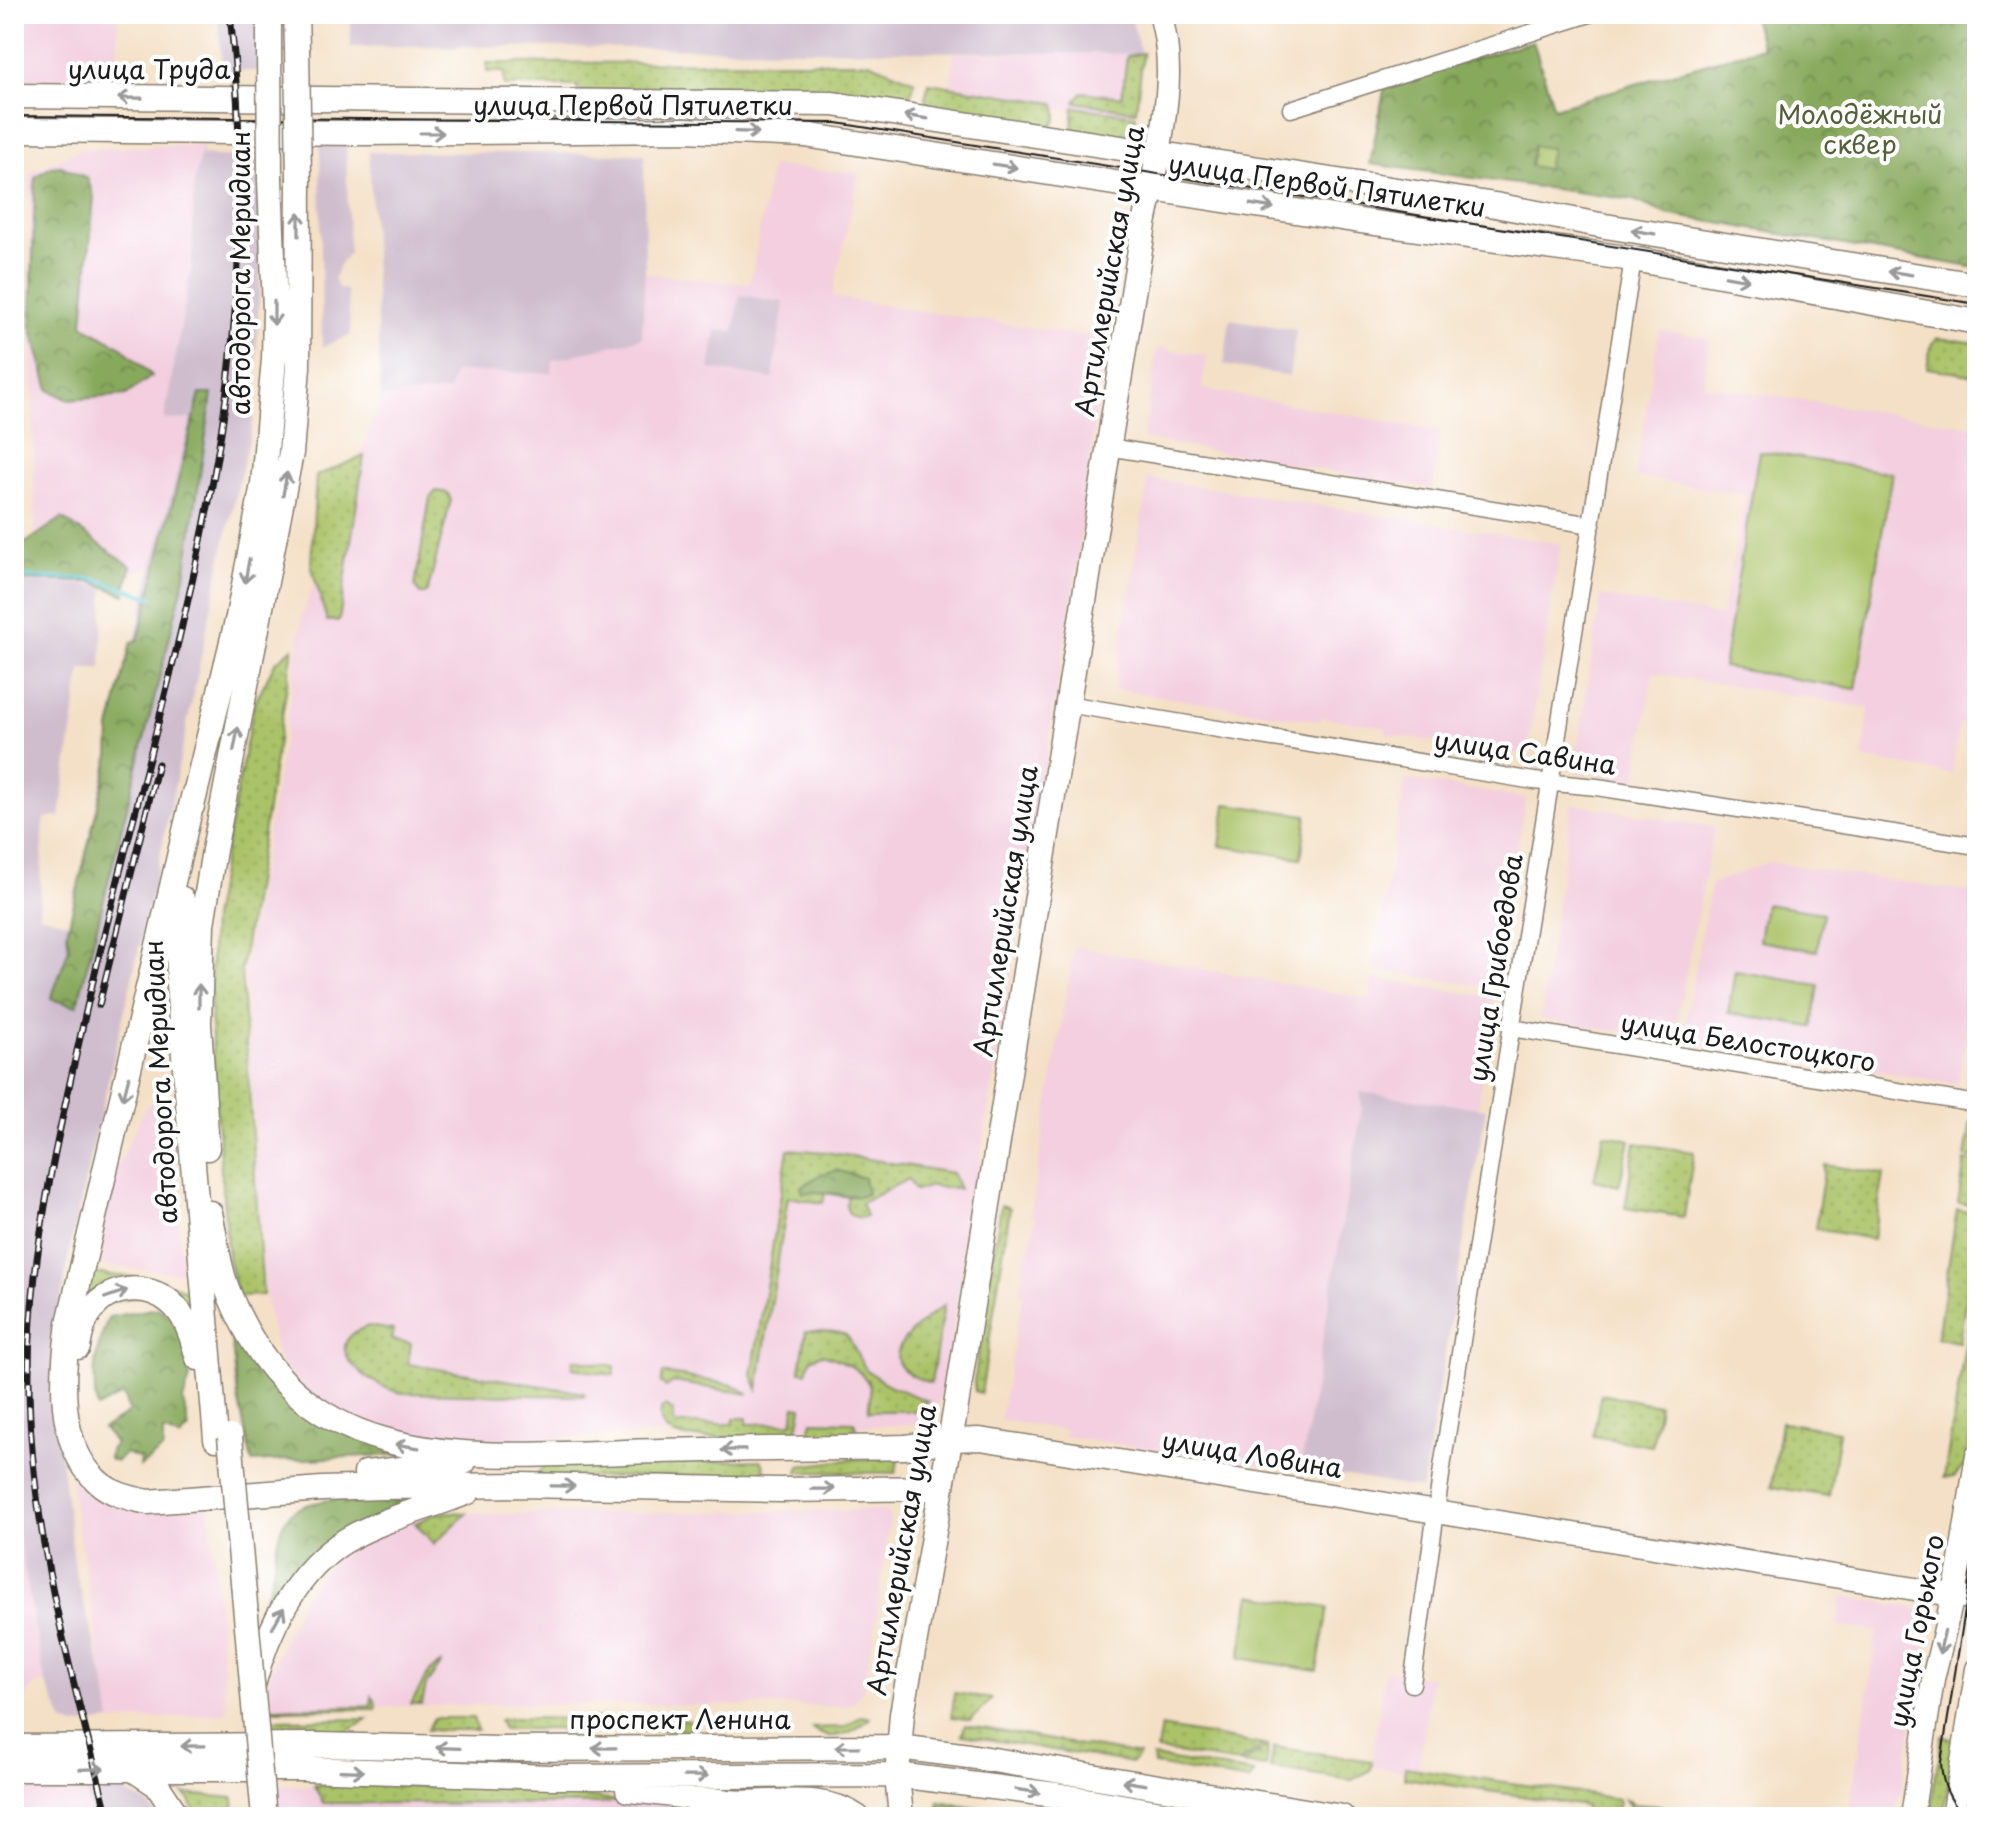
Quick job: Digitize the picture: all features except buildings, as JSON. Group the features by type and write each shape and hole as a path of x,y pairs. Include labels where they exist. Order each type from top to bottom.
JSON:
{"main road":[{"name":"автодорога Меридиан","path":"264,1817 178,984 180,925 194,793 238,617 263,484 274,359 269,14"},
{"name":"автодорога Меридиан","path":"250,1817 223,1438 199,1024 202,924 291,453 298,367 296,14"},
{"name":"улица Труда","path":"14,96 283,99"},
{"name":"улица Первой Пятилетки","path":"283,99 817,103 1481,202 1621,229 1977,285"},
{"name":"улица Первой Пятилетки","path":"14,130 744,131 835,139 1360,221 1633,259 1977,322"},
{"name":"Артиллерийская улица","path":"901,1817 897,1775 902,1714 950,1440 1146,212 1159,153"},
{"path":"194,793 69,1323 64,1360 65,1395 74,1447 84,1467 98,1482 120,1495 148,1502 322,1489 520,1485 781,1490 941,1488"},
{"path":"210,1213 228,1294 248,1333 272,1368 305,1401 333,1421 388,1443 412,1448 519,1456"},
{"path":"223,1438 190,1331 171,1303 154,1292 135,1289 104,1298 91,1310 81,1331 77,1354 79,1395 89,1441 108,1469 120,1478 161,1489 404,1470 519,1456"},
{"name":"улица Ловина","path":"519,1456 905,1447 950,1440"},
{"path":"780,1449 781,1490"},
{"path":"519,1456 520,1485"},
{"path":"252,1691 269,1634 302,1581 347,1540 402,1515 485,1486"},
{"name":"проспект Ленина","path":"14,1747 899,1747 1342,1817"},
{"path":"131,1768 157,1785 178,1817"},
{"name":"проспект Ленина","path":"14,1769 304,1769 551,1777 897,1775 1056,1795 1186,1817"},
{"path":"551,1777 589,1786 731,1802 822,1803 857,1817"}],"street":[{"name":"Артиллерийская улица","path":"1159,153 1169,66 1160,14"},
{"path":"1291,109 1590,14"},
{"name":"улица Грибоедова","path":"1412,1684 1511,1028 1633,259"},
{"path":"1108,447 1592,525"},
{"name":"улица Савина","path":"1067,704 1550,783 1610,789 1977,846"},
{"name":"улица Белостоцкого","path":"1511,1028 1977,1104"},
{"name":"улица Ловина","path":"950,1440 980,1439 1977,1599"},
{"name":"улица Горького","path":"1912,1817 1933,1679 1953,1595 1977,1455"},
{"path":"1953,1817 1977,1669"},
{"path":"1900,1817 1920,1768"}],"shaded area":[{"path":"14,14 118,14 117,80 14,80"},
{"path":"218,14 259,14 260,71 222,71"},
{"path":"351,14 1130,14 1141,54 351,47"},
{"path":"954,53 1141,54 1132,120 949,93"},
{"path":"346,144 349,253 339,265 334,278 338,288 347,290 351,335 322,347 320,145"},
{"path":"202,145 194,184 192,265 164,420 191,418 152,566 104,586 36,583 29,173 81,149"},
{"path":"202,145 202,155 257,158 262,235 253,423 226,536 157,870 73,1233 57,1320 53,1394 75,1570 105,1683 111,1721 75,1726 64,1722 45,1682 14,1513 14,582 104,586 101,669 81,669 60,817 44,818 39,915 69,923 152,566 191,419 164,420 192,265 194,184"},
{"path":"369,152 644,154 642,338 553,360 552,373 454,372 449,391 381,398"},
{"path":"771,166 859,173 832,297 1106,339 1075,580 942,1394 933,1414 921,1424 454,1442 365,1425 303,1388 278,1359 267,1306 263,1264 244,968 302,616 381,398 449,391 454,372 551,373 552,360 642,338 645,273 750,284"},
{"path":"740,295 784,302 773,379 710,369 716,330 734,332"},
{"path":"1230,319 1296,330 1289,376 1224,365"},
{"path":"1659,330 1709,338 1703,385 1977,427 1977,727 1959,724 1952,774 1862,758 1869,708 1653,673 1636,780 1574,771 1601,596 1721,616 1746,495 1635,477"},
{"path":"1157,348 1207,355 1202,389 1441,431 1432,489 1143,439"},
{"path":"1148,478 1561,544 1527,755 1386,734 1386,727 1321,717 1320,721 1114,689"},
{"path":"1405,779 1526,798 1495,988 1373,970"},
{"path":"1572,804 1714,827 1673,1040 1540,1019"},
{"path":"1770,862 1977,893 1977,968 1958,1084 1682,1040 1711,884"},
{"path":"1074,946 1371,999 1372,978 1493,997 1478,1108 1360,1093 1362,1107 1301,1471 1064,1436 1065,1430 1000,1420 1023,1293 1019,1292 1024,1257 1028,1257 1035,1217 1030,1215"},
{"path":"1360,1092 1486,1109 1422,1489 1301,1468 1362,1107"},
{"path":"171,1096 182,1273 93,1265 117,1168 147,1104"},
{"path":"70,1481 209,1503 227,1713 111,1722"},
{"path":"883,1510 890,1517 873,1642 862,1693 848,1706 517,1704 267,1709 264,1688 287,1632 304,1597 333,1560 423,1511 493,1514"},
{"path":"14,1513 45,1682 35,1684 15,1711"},
{"path":"1841,1596 1931,1610 1901,1791 1892,1817 1848,1817 1877,1632 1838,1626"},
{"path":"1385,1670 1432,1678 1418,1774 1371,1767"},
{"path":"81,1778 93,1817 14,1817 14,1779"},
{"path":"272,1785 502,1791 836,1817 273,1817"},
{"path":"85,1791 122,1791 149,1804 157,1817 93,1817"}],"green space":[{"name":"Молодёжный сквер","path":"1752,14 1977,14 1977,268 1666,214 1634,200 1370,164 1385,85 1533,41 1554,108 1762,47"},
{"path":"1143,53 1136,111 1075,102 1082,92 1122,97 1127,56"},
{"path":"869,62 915,81 908,104 578,91 577,86 504,86 504,72 487,72 487,63"},
{"path":"929,83 1054,103 1056,119 1051,127 929,109 925,98"},
{"path":"1074,107 1136,115 1132,138 1072,130"},
{"path":"1533,146 1551,148 1547,169 1530,166"},
{"path":"61,166 87,178 94,197 83,325 123,348 152,376 126,395 69,400 49,390 31,326 35,177 51,167"},
{"path":"1938,338 1977,343 1977,376 1927,368 1931,345"},
{"path":"200,394 212,394 185,576 77,1006 51,999 69,948 67,932 109,759 110,729 131,642 138,640"},
{"path":"1759,451 1892,473 1856,689 1723,667"},
{"path":"364,456 339,621 327,621 311,565 316,476"},
{"path":"436,491 448,493 451,500 428,590 420,594 415,586 430,498"},
{"path":"62,518 131,566 125,595 93,582 14,580 14,546 21,546"},
{"path":"293,648 241,970 263,1295 237,1296 228,1258 214,1079 210,996 212,918 254,704 275,663"},
{"path":"1226,804 1307,815 1301,858 1220,846"},
{"path":"1765,904 1823,913 1817,951 1759,941"},
{"path":"1735,971 1819,985 1812,1027 1728,1013"},
{"path":"1971,1122 1977,1123 1977,1159 1965,1157"},
{"path":"1604,1134 1630,1140 1619,1186 1594,1180"},
{"path":"1635,1143 1694,1152 1684,1217 1625,1208"},
{"path":"788,1149 826,1152 952,1173 959,1189 930,1186 915,1191 908,1179 861,1203 866,1216 860,1218 850,1215 846,1207 848,1197 825,1193 823,1203 788,1197 758,1389 752,1375"},
{"path":"1965,1161 1977,1163 1977,1206 1958,1203"},
{"path":"1825,1165 1884,1174 1873,1239 1815,1229"},
{"path":"836,1170 864,1178 867,1194 853,1197 803,1193 801,1187 822,1174"},
{"path":"1001,1205 1010,1208 981,1394 975,1391 974,1382"},
{"path":"1957,1210 1977,1213 1959,1342 1937,1338"},
{"path":"1977,1271 1977,1389 1966,1464 1954,1477 1944,1478"},
{"path":"87,1273 140,1278 177,1286 189,1292 192,1316 167,1291 87,1306"},
{"path":"944,1305 931,1383 911,1375 900,1366 897,1356 908,1335"},
{"path":"158,1308 180,1324 190,1378 183,1401 189,1429 180,1438 163,1431 163,1449 140,1467 141,1459 125,1453 116,1462 109,1459 115,1443 103,1429 129,1412 123,1394 97,1408 94,1384 96,1362 109,1317"},
{"path":"228,1310 254,1359 406,1454 252,1462 238,1398"},
{"path":"369,1326 393,1330 391,1340 411,1343 408,1364 584,1393 585,1396 403,1393 390,1389 363,1375 346,1354 345,1344 353,1334"},
{"path":"806,1331 844,1334 874,1376 928,1401 919,1410 913,1411 868,1411 869,1385 861,1374 848,1365 821,1354 811,1359 807,1372 800,1371"},
{"path":"574,1359 615,1366 614,1375 572,1368"},
{"path":"663,1373 734,1385 749,1394 673,1382 666,1387 661,1383"},
{"path":"1601,1394 1659,1405 1652,1446 1593,1436"},
{"path":"666,1406 673,1411 674,1424 733,1424 734,1418 747,1418 747,1424 792,1423 795,1406 802,1407 800,1420 795,1431 788,1436 681,1436 666,1429 660,1416 662,1408"},
{"path":"812,1421 854,1422 859,1436 808,1436"},
{"path":"1781,1422 1839,1431 1829,1496 1771,1487"},
{"path":"853,1459 898,1459 896,1473 798,1472 800,1466"},
{"path":"761,1460 765,1468 761,1475 544,1478 538,1473 544,1465"},
{"path":"389,1496 402,1502 331,1543 258,1637 258,1613 270,1584 277,1541 287,1517 306,1505 320,1502"},
{"path":"467,1513 434,1544 415,1523 434,1514"},
{"path":"1251,1595 1328,1608 1317,1671 1240,1658"},
{"path":"443,1662 426,1685 422,1704 411,1704 429,1672"},
{"path":"954,1693 992,1699 971,1720 952,1717"},
{"path":"372,1696 376,1709 267,1710 371,1706"},
{"path":"862,1716 870,1718 842,1735 826,1736 812,1728 844,1727"},
{"path":"434,1718 473,1718 477,1730 427,1730"},
{"path":"368,1719 347,1732 266,1731 264,1720"},
{"path":"499,1720 690,1720 689,1730 503,1729"},
{"path":"965,1725 1139,1755 1132,1763 962,1735"},
{"path":"1161,1727 1264,1745 1239,1763 1157,1750"},
{"path":"1942,1736 1956,1739 1944,1811 1936,1817 1929,1817"},
{"path":"1268,1746 1266,1767 1242,1764"},
{"path":"1274,1747 1372,1761 1371,1770 1352,1780 1270,1768"},
{"path":"1153,1757 1254,1773 1249,1781 1154,1765"},
{"path":"1972,1766 1977,1766 1977,1817 1966,1806"},
{"path":"1405,1767 1618,1799 1619,1804 1610,1817 1584,1817 1585,1806 1404,1778"},
{"path":"314,1785 505,1787 619,1801 599,1804 323,1803"},
{"path":"184,1794 234,1798 235,1817 196,1817 190,1800"},
{"path":"1624,1799 1631,1801 1631,1804 1661,1806 1657,1817 1639,1817"},
{"path":"939,1801 1030,1817 936,1817"}],"waterway":[{"path":"14,577 95,579 153,598"}],"tram line":[{"path":"14,116 837,123 1977,304"},
{"path":"1965,1817 1947,1792 1941,1762 1977,1534"}],"railway":[{"path":"108,1817 62,1633 39,1509 29,1383 31,1319 39,1243 59,1131 182,624 221,432 235,313 240,193 236,74 230,14"},
{"path":"99,1005 158,764"}]}
